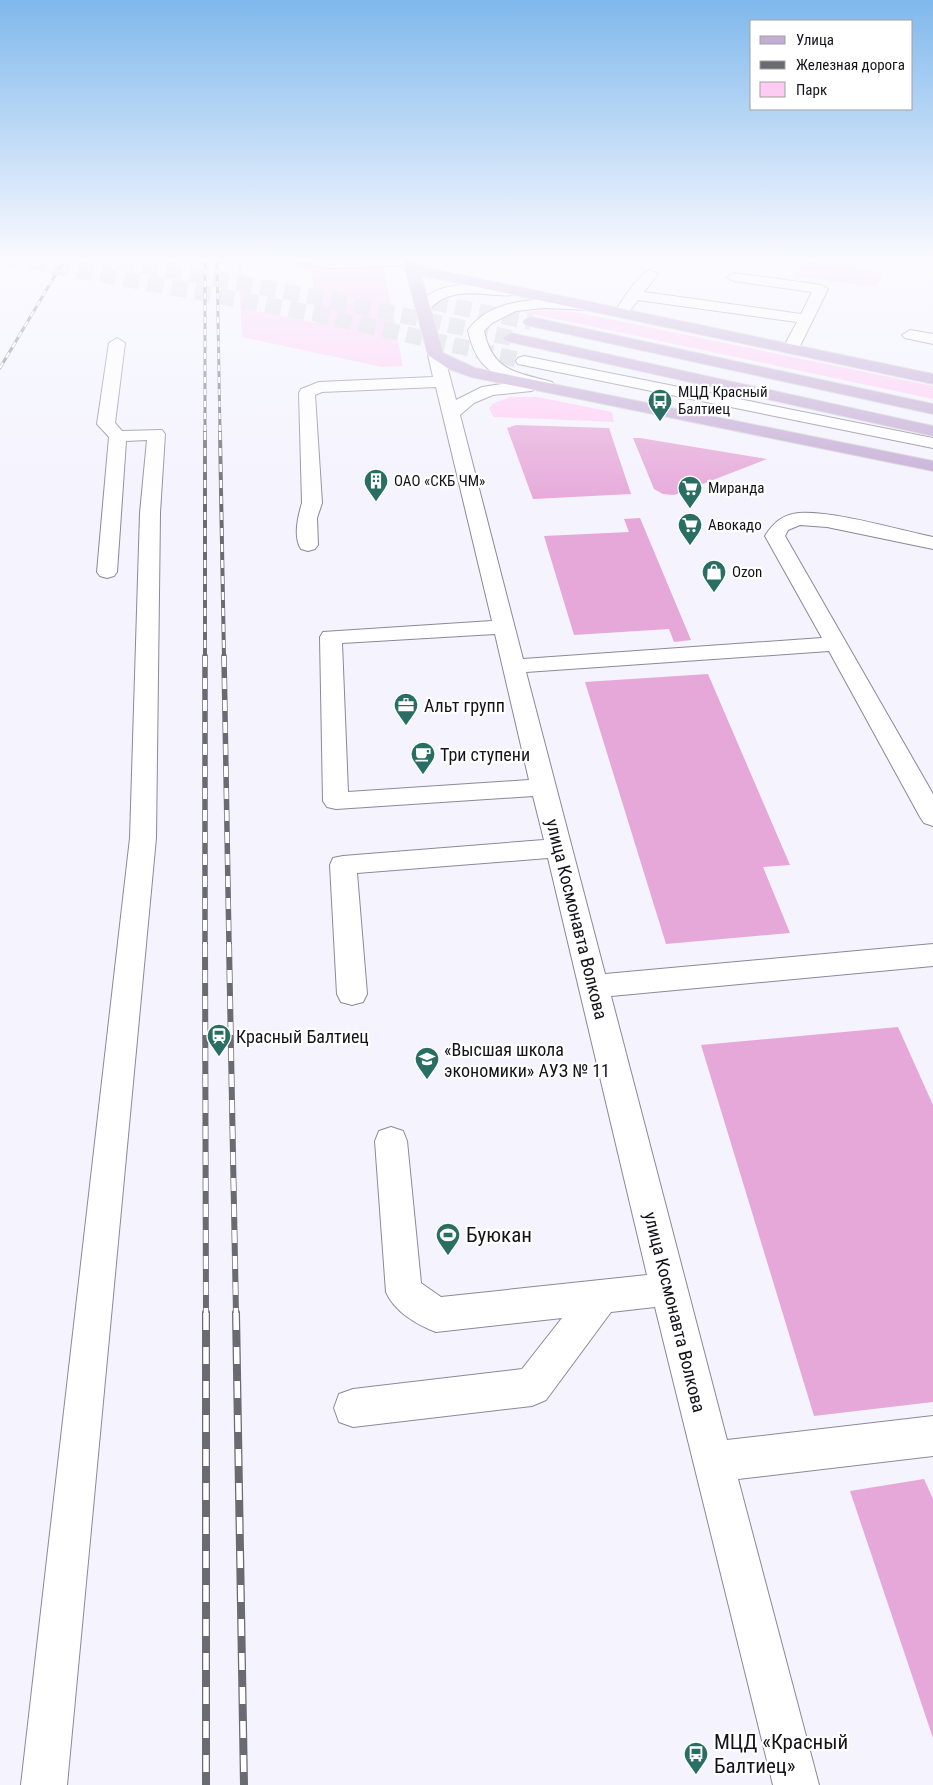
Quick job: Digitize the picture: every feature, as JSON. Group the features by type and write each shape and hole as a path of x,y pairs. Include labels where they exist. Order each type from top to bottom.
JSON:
{"main road":[{"name":"улица Космонавта Волкова","path":"432,340 436,355"},
{"path":"522,340 933,431"},
{"path":"616,340 933,409"},
{"path":"753,340 933,379"},
{"path":"436,355 455,366 471,372 553,387 933,466"}],"street":[{"path":"478,340 482,357 493,368 553,387"},
{"path":"790,348 794,340"},
{"path":"44,1785 143,838 150,522 156,434 118,436 106,424 117,343"},
{"name":"улица Космонавта Волкова","path":"436,355 669,1289 796,1785"},
{"path":"524,361 933,444"},
{"path":"308,545 307,518 312,503 307,393 319,387 443,382"},
{"path":"451,414 460,404 474,395 490,390 525,386 553,387"},
{"path":"107,572 118,436"},
{"path":"933,543 827,521 798,519 781,526 775,536 933,817"},
{"path":"505,628 331,637 336,801 545,787"},
{"path":"515,666 835,644"},
{"path":"352,994 343,865 560,848"},
{"path":"593,986 933,955"},
{"path":"391,1140 404,1292 436,1315 669,1289"},
{"path":"353,1408 532,1387 601,1297"},
{"path":"713,1462 933,1436"}],"green space":[{"path":"257,340 398,340 403,366 382,367"},
{"path":"657,340 712,340 933,386 933,399"},
{"path":"510,397 538,397 612,412 614,422 494,417 489,409 492,404"}],"shaded area":[{"path":"516,425 609,428 631,494 533,499 507,428"},
{"path":"633,438 767,459 674,495 663,494 654,489"},
{"path":"640,518 691,640 674,642 669,629 574,635 544,536 629,532 624,519"},
{"path":"708,674 790,865 763,867 790,933 666,944 585,682"},
{"path":"898,1027 933,1105 933,1402 814,1416 701,1045"},
{"path":"924,1479 933,1499 933,1738 850,1491"}],"tunnel":[{"path":"433,340 524,361"}],"railway":[{"path":"0,368 16,340"},
{"path":"205,340 205,944"},
{"path":"218,340 220,433"},
{"path":"220,432 224,658"},
{"path":"224,656 229,945"},
{"path":"205,944 206,1314"},
{"path":"229,944 236,1314"},
{"path":"236,1313 244,1785"},
{"path":"206,1314 206,1785"}],"place":[{"name":"МЦД Красный Балтиец","path":"660,422"},
{"name":"ОАО «СКБ ЧМ»","path":"376,502"},
{"name":"Миранда","path":"690,509"},
{"name":"Авокадо","path":"690,546"},
{"name":"Ozon","path":"714,593"},
{"name":"Альт групп","path":"406,726"},
{"name":"Три ступени","path":"423,775"},
{"name":"Красный Балтиец","path":"219,1057"},
{"name":"«Высшая школа экономики» АУЗ № 11","path":"427,1080"},
{"name":"Буюкан","path":"448,1256"},
{"name":"МЦД «Красный Балтиец»","path":"696,1775"}]}
